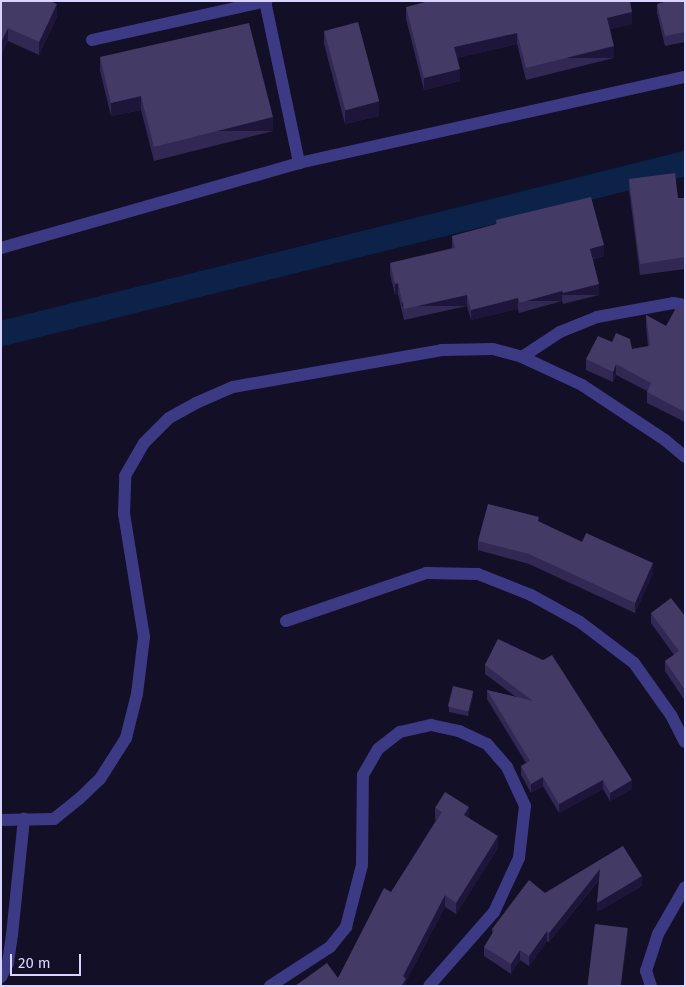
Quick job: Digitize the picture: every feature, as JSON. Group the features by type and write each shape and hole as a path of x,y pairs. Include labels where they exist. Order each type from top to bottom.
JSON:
{"street":[{"path":"92,40 266,1 299,163"},
{"path":"1,248 299,163 685,77"},
{"path":"522,357 560,332 597,317 674,303 685,305"},
{"path":"1,820 54,819 100,779 126,738 137,694 144,637 124,514 125,476 144,443 169,418 233,387 433,352 493,349 522,357 582,385 665,440 685,457"},
{"path":"286,621 426,572 478,574 531,594 580,622 634,663 671,715 685,742"},
{"path":"270,986 330,947 346,927 362,865 363,775 378,749 400,732 431,724 459,731 487,744 507,767 525,806 519,858 494,912 429,986"},
{"path":"1,977 8,963 24,819"},
{"path":"651,986 646,971 658,934 685,887"}],"building":[{"path":"1,1 50,1 57,4 39,42 8,28 1,43"},
{"path":"429,1 630,1 632,12 607,18 614,46 526,68 517,33 454,47 460,69 424,78 406,7"},
{"path":"667,1 685,1 685,32 665,36 657,4"},
{"path":"358,22 379,101 345,110 324,31"},
{"path":"249,23 273,117 154,147 141,96 111,103 100,57"},
{"path":"675,173 678,198 685,198 685,257 640,264 629,179"},
{"path":"591,197 604,245 590,249 599,284 563,293 562,291 519,303 518,298 471,310 467,295 404,309 398,283 395,284 390,263 455,248 452,236 497,224 496,220"},
{"path":"677,306 685,310 685,412 647,392 651,383 616,364 613,372 586,359 598,336 612,342 616,333 630,339 632,349 650,346 646,315 666,326"},
{"path":"488,504 539,517 538,521 582,542 586,533 653,563 635,603 529,554 478,541"},
{"path":"671,598 685,616 685,690 665,661 679,651 651,613"},
{"path":"498,639 543,660 552,655 632,780 610,793 603,780 559,804 543,777 531,784 521,766 530,761 487,690 533,701 485,665"},
{"path":"453,686 473,691 468,711 448,706"},
{"path":"445,792 469,807 464,815 498,836 456,903 445,895 403,976 406,979 401,986 295,986 327,963 338,978 384,888 391,892 442,812 435,808"},
{"path":"623,846 642,876 597,903 600,869 549,933 547,931 529,956 520,950 511,964 484,947 494,931 492,929 529,880 545,893"},
{"path":"595,924 628,928 621,986 587,986"}],"waterway":[{"path":"1,333 685,163"}]}
